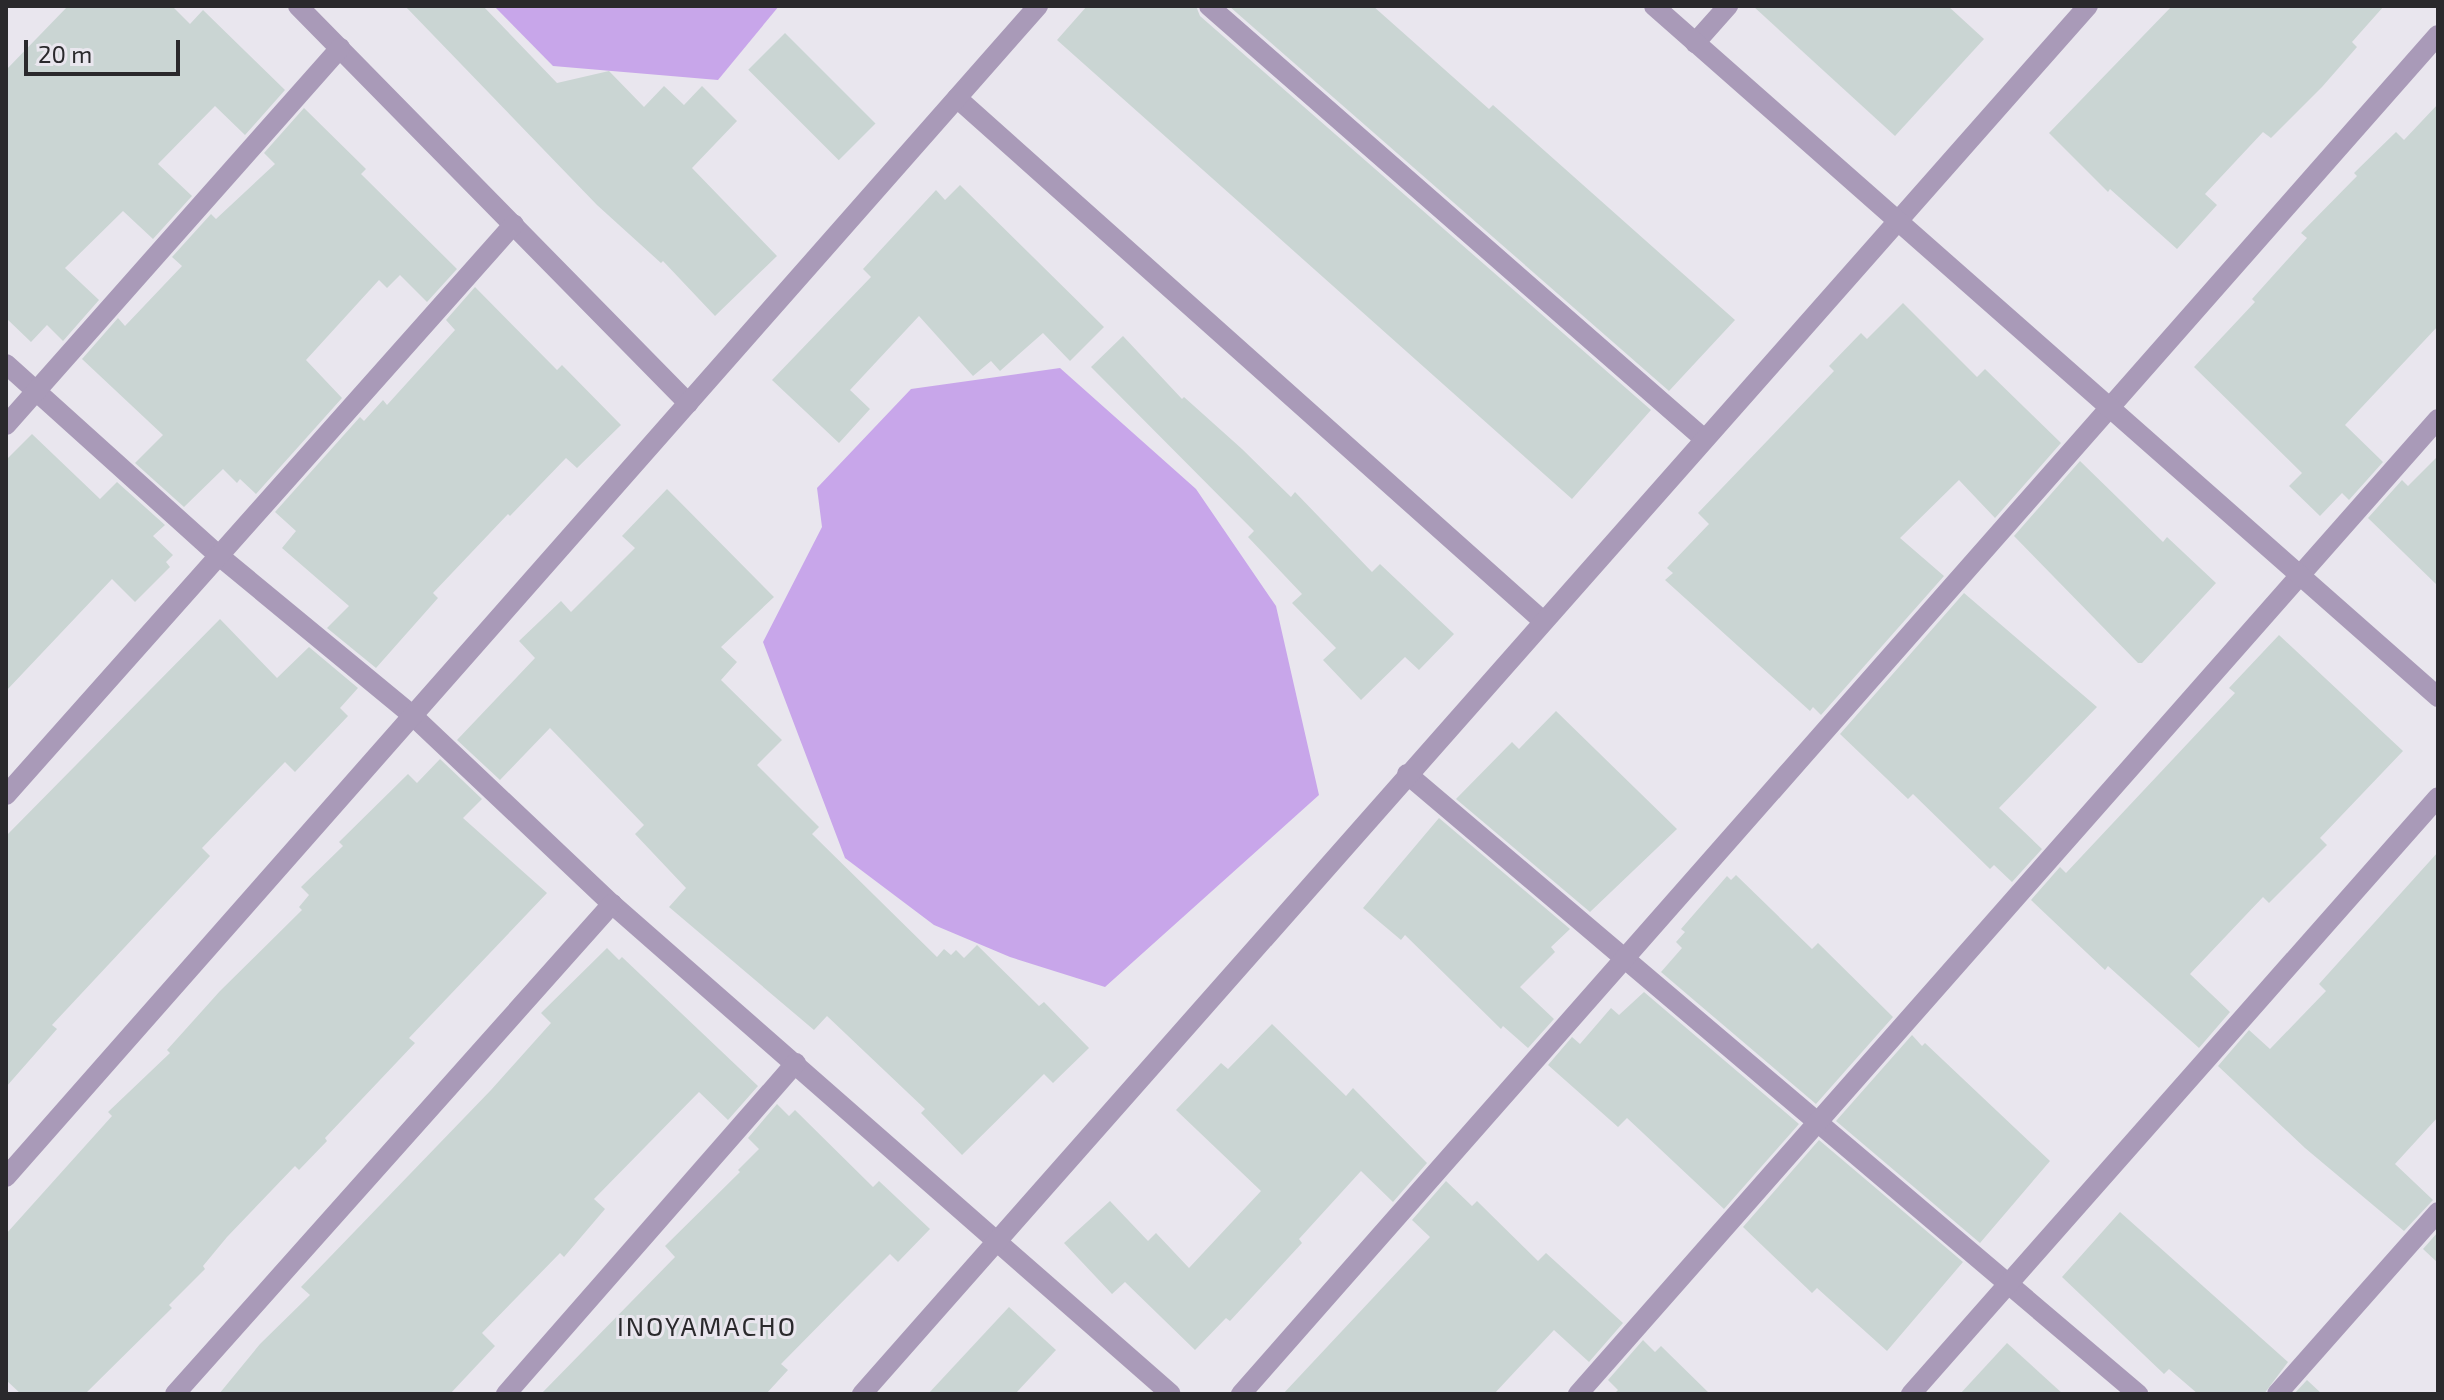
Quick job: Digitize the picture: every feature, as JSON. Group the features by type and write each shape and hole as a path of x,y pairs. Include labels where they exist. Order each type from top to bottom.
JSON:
{"street":[{"path":"298,6 688,403"},
{"path":"6,1177 1038,6"},
{"path":"1209,6 1703,438"},
{"path":"1654,6 2438,697"},
{"path":"1695,43 1728,6"},
{"path":"862,1394 1703,438 2088,6"},
{"path":"1241,1394 2438,35"},
{"path":"6,425 340,48"},
{"path":"957,98 1543,621"},
{"path":"6,795 514,224"},
{"path":"6,364 218,555 413,716 612,904 999,1240 1171,1394"},
{"path":"1578,1394 2438,419"},
{"path":"1407,774 2138,1394"},
{"path":"1911,1394 2438,797"},
{"path":"175,1394 612,904"},
{"path":"506,1394 796,1063"},
{"path":"2277,1394 2438,1212"}],"shaded area":[{"path":"494,6 779,6 718,80 553,66"},
{"path":"1060,368 1196,489 1276,606 1319,795 1105,987 1010,957 934,925 845,858 763,642 822,527 817,488 911,389"}],"building":[{"path":"68,6 172,6 190,24 203,10 285,90 245,135 215,106 158,164 192,196 153,239 123,211 65,268 99,300 63,341 47,325 31,342 6,318 6,70"},
{"path":"405,6 483,6 557,83 609,71 644,107 664,86 684,105 702,86 737,121 692,168 777,256 715,316 663,261 661,263 597,205"},
{"path":"1087,6 1196,6 1200,16 1651,410 1572,499 1057,40"},
{"path":"1229,6 1373,6 1489,109 1493,105 1735,320 1669,391"},
{"path":"1753,6 1948,6 1984,39 1895,136"},
{"path":"2172,6 2384,6 2352,42 2357,47 2322,87 2271,138 2263,132 2205,194 2217,205 2177,249 2110,189 2108,192 2049,133"},
{"path":"785,33 876,124 839,160 748,70"},
{"path":"2438,104 2438,326 2345,425 2383,462 2349,500 2342,493 2320,516 2289,486 2302,473 2194,367 2255,302 2252,299 2307,238 2301,233 2357,176 2354,173 2396,132 2404,140"},
{"path":"304,108 366,169 361,174 457,269 427,302 400,275 387,288 379,280 306,360 342,398 256,494 240,479 237,483 223,469 184,507 135,463 163,435 82,359 118,318 125,326 182,266 172,257 211,214 216,219 275,164 264,153"},
{"path":"960,185 1104,327 1070,361 1043,333 1000,371 991,361 973,376 919,316 850,390 870,409 839,443 772,380 871,277 863,269 936,190 945,200"},
{"path":"475,287 557,370 562,365 621,425 577,468 566,458 510,516 508,514 433,593 438,598 376,668 327,628 349,606 282,548 296,531 275,512 360,417 364,421 383,400 387,405 455,330 446,320"},
{"path":"1903,303 1977,377 1985,369 2061,443 1995,518 1959,480 1900,538 1944,576 1821,715 1813,707 1810,711 1665,580 1673,573 1667,568 1709,524 1698,513 1834,371 1829,366 1861,333 1867,339"},
{"path":"1123,336 1182,399 1184,397 1242,449 1291,497 1295,492 1372,572 1380,564 1454,634 1419,670 1405,657 1361,700 1323,660 1336,648 1292,603 1302,594 1248,537 1254,531 1091,367"},
{"path":"32,434 100,499 117,482 165,525 153,536 173,555 166,562 170,567 135,602 112,579 6,691 6,460"},
{"path":"2438,456 2438,586 2368,518 2402,480 2408,486"},
{"path":"2080,461 2163,542 2167,537 2216,583 2142,663 2138,663 2014,536"},
{"path":"667,489 774,597 721,647 737,662 721,680 782,740 757,765 819,827 812,834 937,957 944,949 951,955 956,950 964,958 977,945 1039,1006 1044,1002 1089,1048 1053,1083 1044,1074 962,1155 921,1113 925,1109 827,1016 814,1030 669,907 686,888 635,834 644,825 550,728 500,780 457,740 535,658 519,641 561,601 571,612 635,548 622,536"},
{"path":"1964,593 2097,707 1999,808 2042,849 2012,882 1994,865 1990,869 1913,794 1908,799 1840,734"},
{"path":"220,619 277,678 309,647 358,688 340,708 348,716 295,772 285,762 202,848 210,856 52,1025 57,1029 6,1087 6,836"},
{"path":"2279,635 2403,751 2320,838 2327,845 2269,903 2263,897 2190,974 2230,1012 2199,1048 2108,966 2105,970 2031,900 2060,867 2066,873 2235,693 2229,688"},
{"path":"1556,711 1677,829 1590,912 1456,799 1512,742 1519,749"},
{"path":"440,759 482,799 463,818 547,893 409,1038 415,1043 325,1138 327,1141 299,1170 295,1166 227,1237 203,1266 205,1269 169,1305 172,1308 85,1394 21,1394 6,1380 6,1234 112,1116 108,1112 170,1053 167,1050 220,991 302,910 299,907 309,895 301,887 343,846 339,842 408,774 417,783"},
{"path":"1439,818 1570,929 1551,947 1555,952 1520,987 1554,1019 1528,1048 1503,1026 1501,1029 1405,935 1401,940 1363,908"},
{"path":"2438,852 2438,1117 2395,1164 2433,1200 2404,1231 2305,1148 2218,1066 2249,1030 2270,1049 2326,991 2319,984"},
{"path":"1736,875 1812,949 1818,943 1893,1017 1816,1104 1661,972 1682,948 1676,942 1685,932 1681,929 1727,876 1731,880"},
{"path":"607,948 619,960 622,957 758,1086 728,1120 699,1092 594,1199 605,1209 564,1257 560,1253 482,1333 495,1346 450,1394 219,1394 260,1344 310,1295 301,1287 491,1090 551,1023 541,1013"},
{"path":"1644,992 1799,1124 1724,1209 1627,1118 1618,1127 1548,1065 1572,1037 1580,1044 1611,1008 1619,1015"},
{"path":"1272,1024 1346,1096 1353,1088 1427,1163 1393,1202 1361,1171 1299,1239 1302,1243 1230,1321 1226,1318 1195,1350 1125,1282 1112,1294 1064,1243 1110,1201 1148,1241 1156,1233 1189,1268 1261,1191 1176,1110 1221,1063 1228,1069"},
{"path":"1912,1035 1922,1046 1925,1043 2050,1161 1980,1243 1836,1121"},
{"path":"777,1104 789,1116 795,1110 873,1187 879,1181 930,1229 898,1262 890,1254 852,1292 781,1364 788,1370 766,1394 541,1394 675,1257 665,1246 759,1149 748,1138"},
{"path":"1819,1140 1963,1262 1887,1351 1817,1288 1812,1293 1743,1227"},
{"path":"1446,1181 1472,1206 1477,1201 1538,1261 1546,1253 1623,1323 1589,1362 1554,1330 1494,1394 1283,1394 1430,1237 1412,1220"},
{"path":"2120,1212 2288,1362 2264,1394 2198,1394 2169,1369 2164,1374 2062,1277"},
{"path":"2438,1232 2438,1263 2423,1249"},
{"path":"1009,1307 1056,1350 1015,1394 928,1394"},
{"path":"1643,1340 1655,1352 1661,1346 1710,1394 1614,1394 1618,1390 1608,1380"},
{"path":"2007,1343 2063,1394 1960,1394"},
{"path":"2307,1380 2322,1394 2294,1394"}],"district":[{"name":"INOYAMACHO","path":"707,1326"}]}
